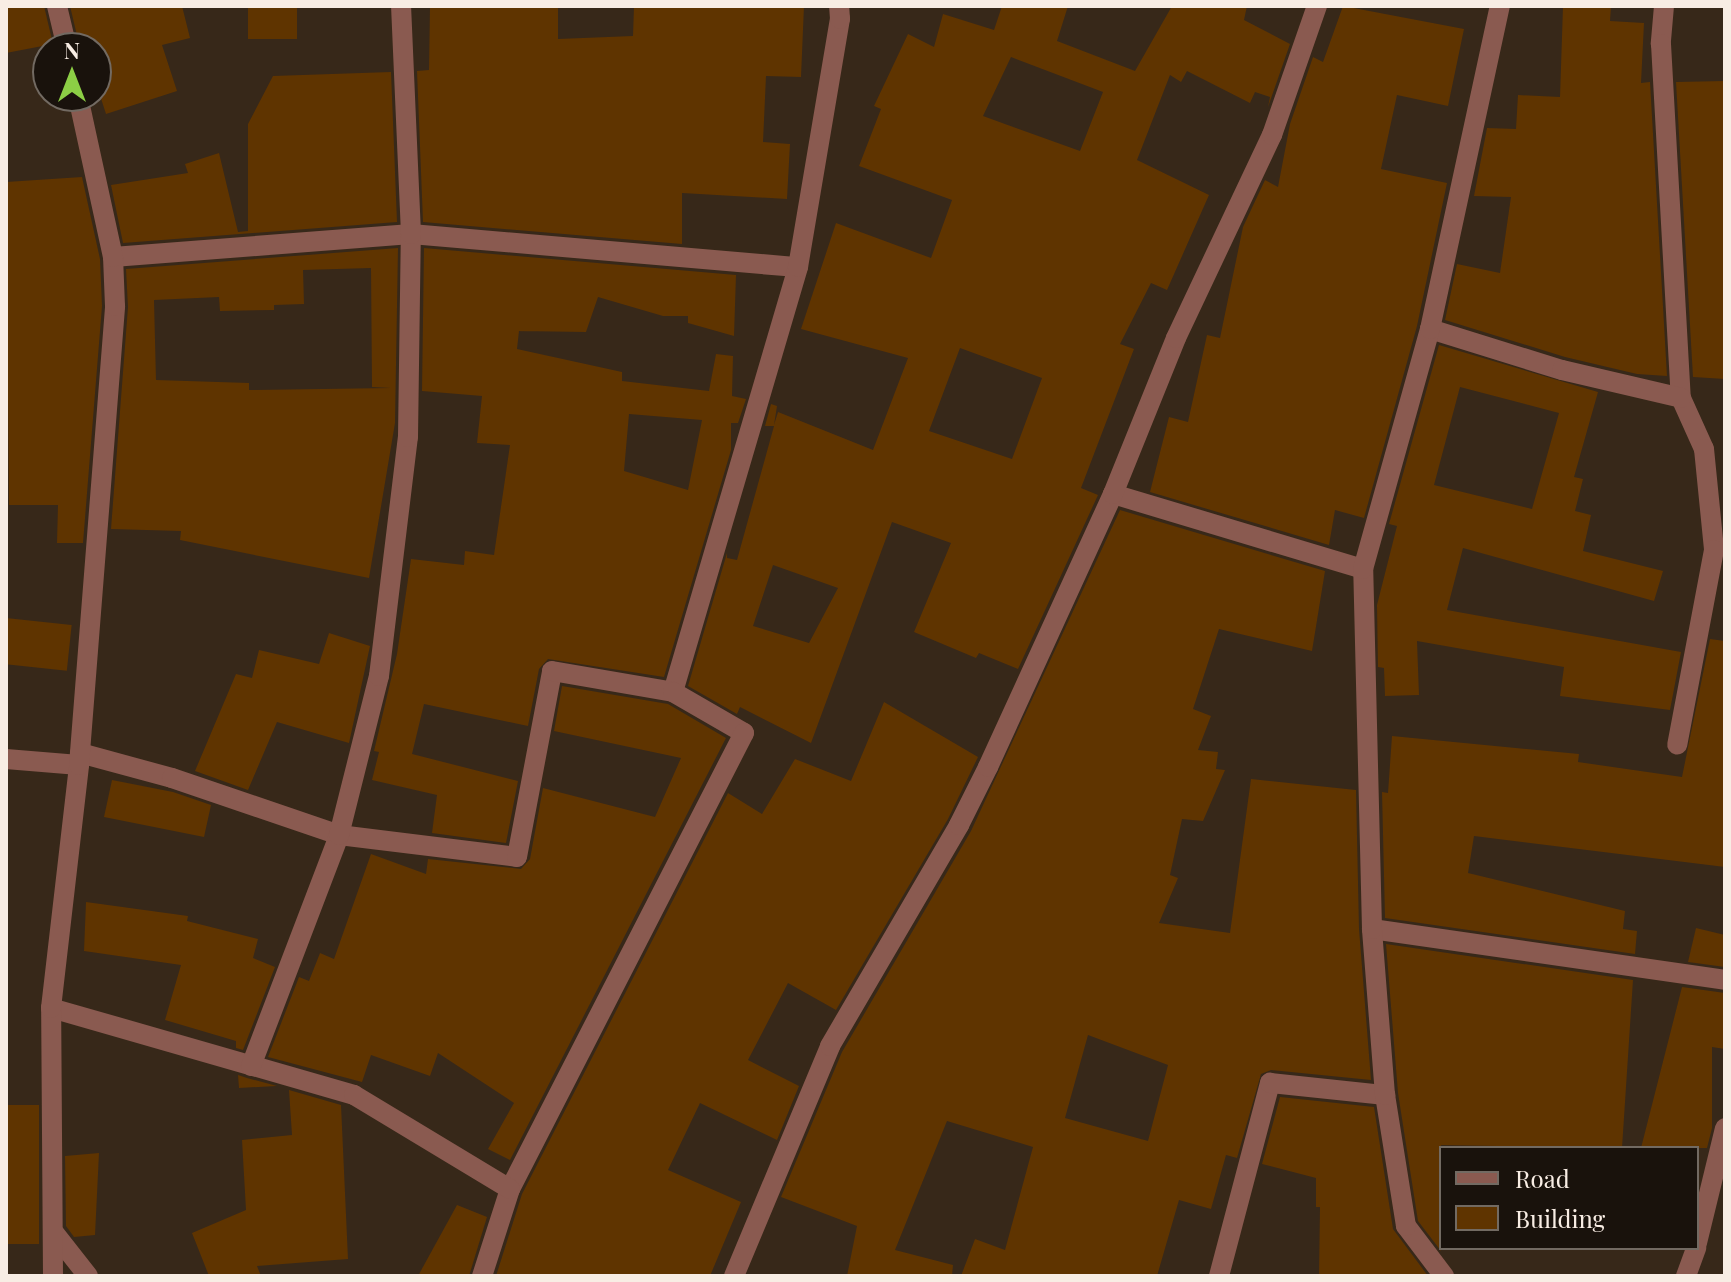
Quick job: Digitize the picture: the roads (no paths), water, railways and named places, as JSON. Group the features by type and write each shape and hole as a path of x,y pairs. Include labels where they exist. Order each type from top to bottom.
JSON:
{"street":[{"path":"57,6 63,32"},
{"path":"251,1066 339,835 379,676 408,437 411,234 401,6"},
{"path":"673,692 798,267 840,19 839,6"},
{"path":"734,1276 830,1046 965,814 1113,494 1176,338 1272,135 1317,6"},
{"path":"1444,1276 1406,1226 1385,1095 1372,929 1363,569 1430,329 1500,6"},
{"path":"1664,6 1661,44 1681,398 1704,449 1714,550 1677,745"},
{"path":"53,1276 51,1008 80,759 105,467 115,306 113,257 81,112"},
{"path":"113,257 411,234 798,267"},
{"path":"1430,329 1562,370 1681,398"},
{"path":"1113,494 1363,569"},
{"path":"6,759 80,759 172,778 339,835 517,857 552,671 673,692 744,733 510,1189 482,1276"},
{"path":"1372,929 1725,980"},
{"path":"51,1008 354,1095 510,1189"},
{"path":"1219,1276 1270,1083 1385,1095"},
{"path":"1699,1233 1725,1128"},
{"path":"55,1234 88,1276"},
{"path":"1686,1276 1694,1250"}]}
